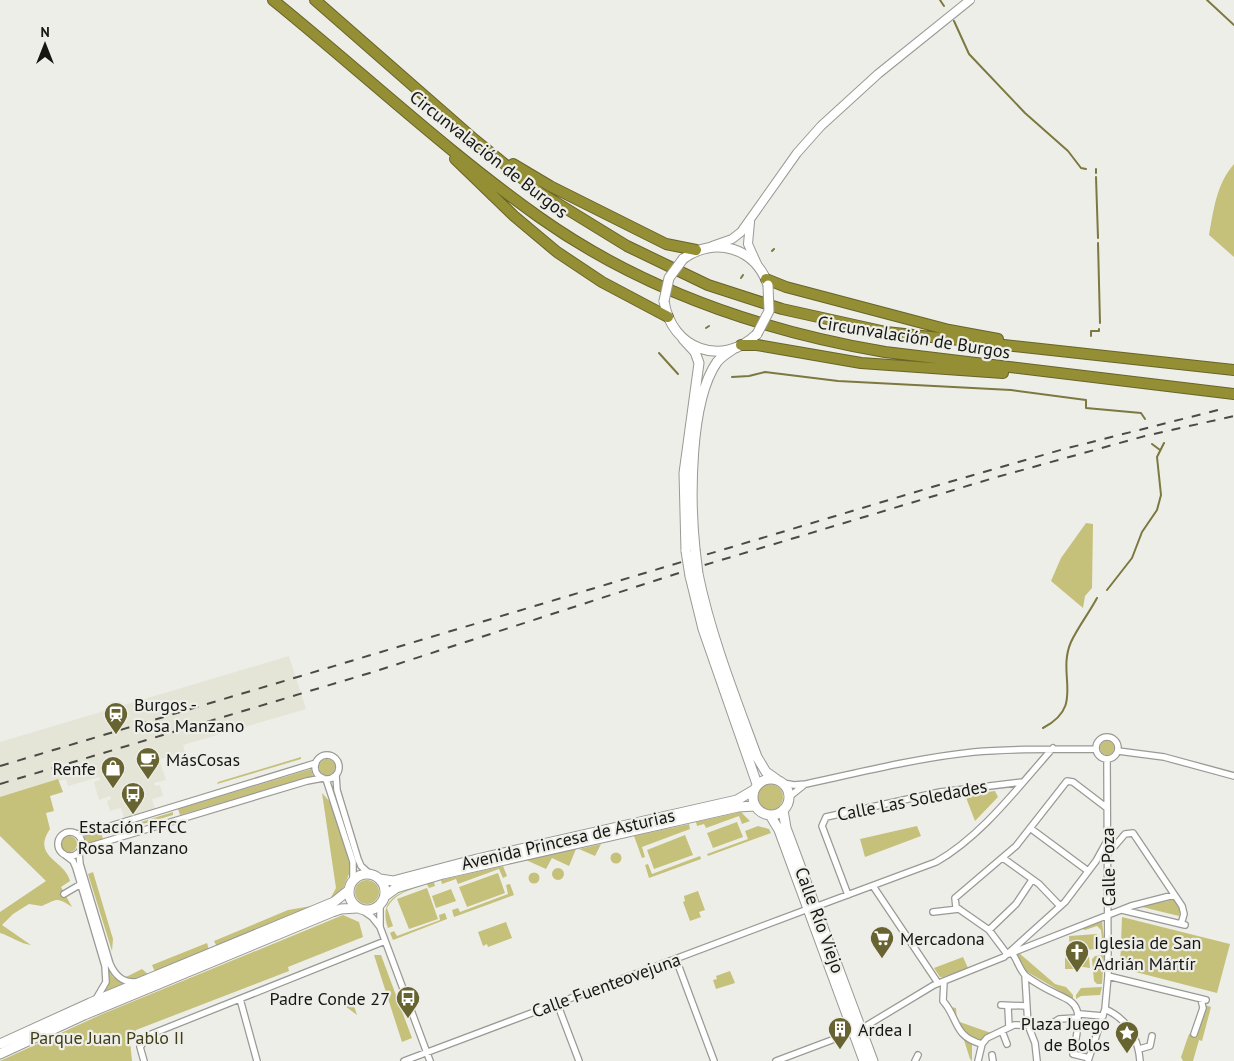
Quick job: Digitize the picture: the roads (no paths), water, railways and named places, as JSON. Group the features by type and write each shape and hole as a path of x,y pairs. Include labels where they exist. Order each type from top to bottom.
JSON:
{"highway":[{"name":"Circunvalación de Burgos","path":"273,0 408,113 540,218 633,272 730,314 810,338 885,352 1234,394"},
{"name":"Circunvalación de Burgos","path":"315,0 467,134 539,192 627,246 708,284 782,309 876,330 957,341 1116,356 1234,370"},
{"path":"366,44 385,55 483,140 532,176 666,244 701,249"},
{"path":"408,113 417,125 545,243 602,282 668,317"},
{"path":"767,282 949,330 1116,356"},
{"path":"738,347 756,345 828,359 896,367 1146,384"}],"main road":[{"path":"691,550 694,451 699,417 714,368 721,358 757,334 768,311 767,282 757,264 745,254 729,247 701,249 683,259 669,278 664,301 668,317 683,339 695,352 699,363 684,473 691,550 702,629 756,787"},
{"path":"683,339 699,348 711,351 738,347"},
{"path":"694,575 718,650 757,757 766,772 779,781 788,790 789,797 783,810 770,815 761,812 755,806 753,797 756,787 766,779 779,781"},
{"name":"Avenida Princesa de Asturias","path":"380,879 393,881 477,859 737,800 756,787"},
{"name":"Avenida Princesa de Asturias","path":"385,896 396,888 443,874 738,807 755,806"},
{"name":"Calle Río Viejo","path":"783,810 784,822 812,908"},
{"name":"Calle Río Viejo","path":"770,815 779,830 812,908 858,1031 873,1061"},
{"path":"0,1054 84,1015 315,919 341,909 360,909 375,909 380,905 385,896 385,887 380,879 368,872 353,880 349,890 350,900 360,909"},
{"path":"0,1044 145,980 334,902 349,890"},
{"name":"Calle Río Viejo","path":"858,1031 864,1061"}],"street":[{"path":"701,249 732,239 751,220 773,184 821,126 885,68 970,0"},
{"path":"751,220 748,244 757,264"},
{"path":"1107,737 1116,741 1118,751 1114,757 1107,760 1100,757 1095,749 1098,741 1107,737"},
{"path":"779,781 794,786 940,756 1033,748 1095,749"},
{"path":"1033,748 1039,755 1039,764"},
{"name":"Calle Fuenteovejuna","path":"404,1061 936,862 950,854 976,831 1053,748"},
{"path":"1118,751 1164,757 1234,776"},
{"path":"90,1004 101,994 106,982 105,966 74,864 58,849 58,839 65,833 77,834 104,828 316,763 323,756 332,756 339,765 336,775 337,790 358,859 368,872"},
{"name":"Calle Poza","path":"1089,1060 1104,1009 1108,976 1107,760"},
{"path":"316,763 317,774 325,779 353,862 353,880"},
{"path":"65,855 74,855 80,851 336,775"},
{"path":"1089,1060 1073,1054 1080,1025 1080,1014 1075,1004 1024,975 1010,954 989,930 971,915 959,909 954,902 955,898 964,888 1016,846 1062,785 1069,781 1107,808"},
{"name":"Calle Las Soledades","path":"848,895 822,826 826,817 940,792 1023,782"},
{"path":"789,797 806,784"},
{"path":"1030,828 1088,871"},
{"path":"1107,854 1129,832 1137,836 1184,911 1183,925 1122,910"},
{"path":"77,834 82,841 80,864 114,973 125,981 145,980"},
{"path":"1010,954 1060,906 1088,871 1107,841"},
{"path":"1003,858 1032,880 1060,906"},
{"path":"989,930 1016,904 1032,880"},
{"path":"64,894 81,884"},
{"path":"873,886 941,982 943,1001 950,1010 954,1023 966,1036 982,1044"},
{"path":"776,1061 858,1031 941,982 1108,914 1174,895"},
{"path":"380,905 380,927"},
{"path":"360,909 372,917 380,927 430,1061"},
{"path":"933,912 959,909"},
{"path":"144,1061 141,1051 142,1042 149,1035 385,941"},
{"path":"676,959 714,1061"},
{"path":"1024,975 1028,1026 1035,1043 1037,1061"},
{"path":"1108,976 1203,1000 1203,1008 1194,1034"},
{"path":"240,999 257,1061"},
{"path":"557,1003 579,1061"},
{"path":"1009,1027 1005,1006 1026,1006"},
{"path":"1104,1009 1118,1016 1128,1025 1139,1050 1140,1061"},
{"path":"978,1061 982,1044 1009,1027 1048,1026 1059,1019 1076,1018 1080,1014 1102,1016"},
{"path":"1002,1031 1007,1044"},
{"path":"1139,1050 1150,1046 1152,1036"}],"waterway":[{"path":"940,0 944,6"},
{"path":"1207,0 1234,25"},
{"path":"954,21 969,54 1025,113 1068,151 1081,168 1086,169"},
{"path":"1096,177 1098,238"},
{"path":"1098,243 1100,323"},
{"path":"1091,336 1091,331 1099,331 1099,329"},
{"path":"659,353 678,374"},
{"path":"732,377 749,376 765,372 838,381 1011,390 1086,400 1086,408 1141,413 1145,419"},
{"path":"1107,590 1132,558 1142,532 1157,510 1161,495 1157,457 1164,443"},
{"path":"1152,444 1160,450"},
{"path":"1043,728 1056,719 1063,710 1067,700 1067,655 1071,642 1097,598"}],"railway":[{"path":"0,766 949,482 1064,449 1226,408"},
{"path":"0,784 373,672 688,570 997,477 1145,436 1234,416"}],"place":[{"name":"Burgos - Rosa Manzano","path":"116,735"},
{"name":"MásCosas","path":"148,780"},
{"name":"Renfe","path":"113,789"},
{"name":"Estación FFCC Rosa Manzano","path":"133,815"},
{"name":"Mercadona","path":"882,959"},
{"name":"Iglesia de San Adrián Mártír","path":"1077,973"},
{"name":"Padre Conde 27","path":"408,1019"},
{"name":"Ardea I","path":"840,1050"},
{"name":"Plaza Juego de Bolos","path":"1127,1054"}],"park label":[{"name":"Parque Juan Pablo II","path":"107,1037"}]}
